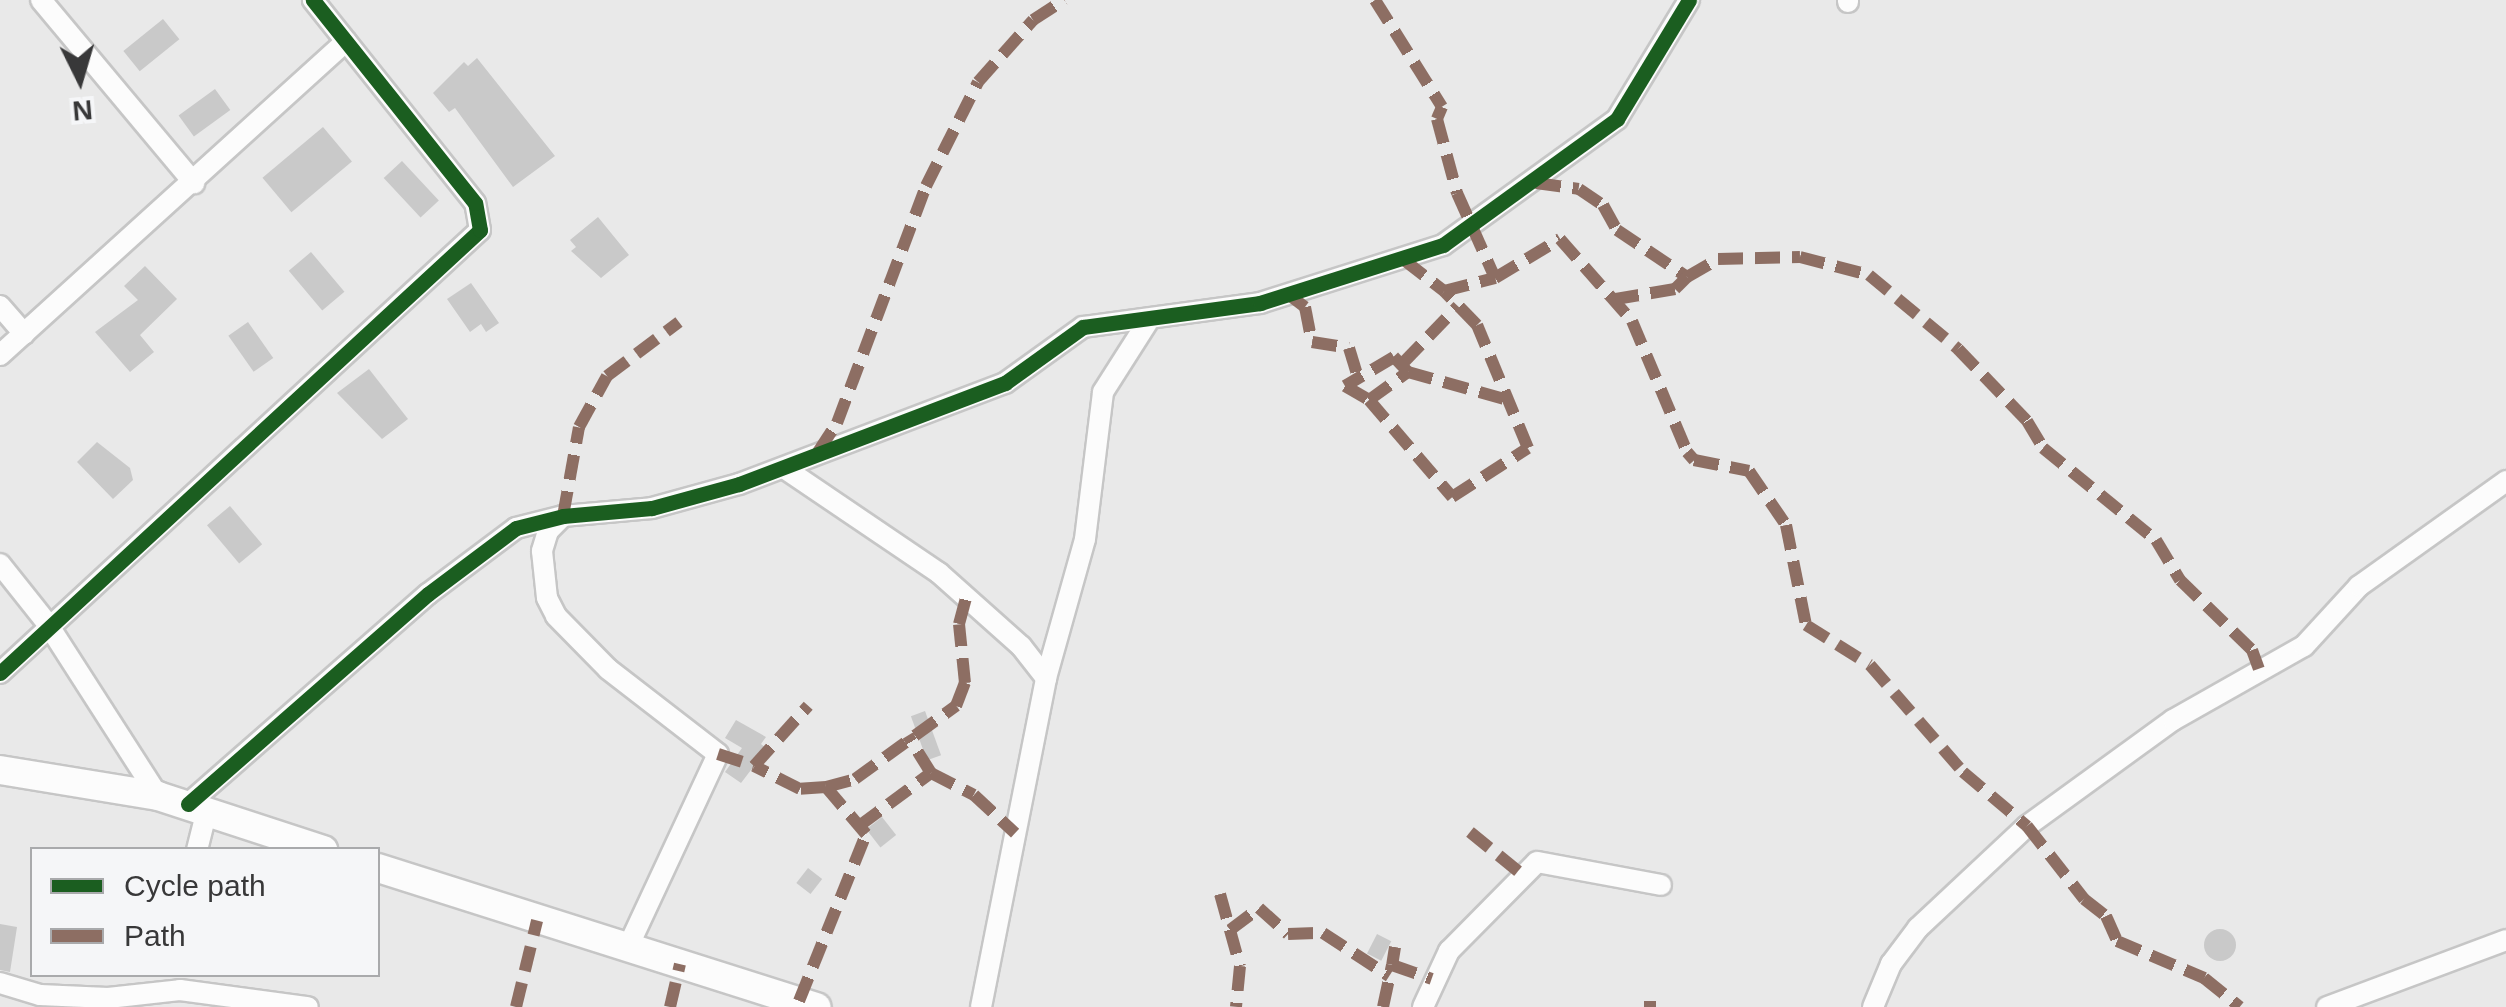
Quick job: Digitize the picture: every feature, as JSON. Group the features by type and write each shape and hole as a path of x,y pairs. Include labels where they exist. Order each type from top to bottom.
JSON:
{"street":[{"path":"41,0 194,183"},
{"path":"0,673 47,623 480,230 475,204 314,0"},
{"path":"196,847 198,807 486,546 526,524 563,516 652,508 784,468 1005,383 1083,327 1147,323 1289,295 1334,275 1421,255 1474,228 1617,119 1690,0"},
{"path":"0,355 346,42"},
{"path":"0,306 24,334"},
{"path":"980,1007 1046,678 1085,539 1102,392 1147,323"},
{"path":"784,468 939,574 1022,646 1046,678"},
{"path":"1874,1007 1892,964 1918,928 2027,826 2174,720 2304,646 2359,586 2506,481"},
{"path":"563,516 542,551 544,587 556,616 608,669 718,754 628,947"},
{"path":"0,564 47,623 158,796"},
{"path":"0,770 158,796 314,847"},
{"path":"1423,1007 1450,951 1537,862 1662,885"},
{"path":"380,869 816,1007"},
{"path":"2328,1007 2506,940"},
{"path":"127,994 145,977"},
{"path":"0,983 40,994 180,990 236,1003 308,1007"}],"building":[{"path":"163,19 179,39 140,71 123,51"},
{"path":"477,58 555,156 513,187 455,108 449,112 433,93 464,62 468,66"},
{"path":"215,89 230,110 194,136 179,115"},
{"path":"323,127 352,161 291,212 262,178"},
{"path":"402,161 439,200 421,218 384,178"},
{"path":"598,217 629,255 601,278 571,251 576,247 570,240"},
{"path":"311,252 344,292 322,310 289,271"},
{"path":"145,266 177,299 140,335 154,352 130,372 95,332 138,300 124,286"},
{"path":"471,283 499,323 486,332 481,324 470,332 447,299"},
{"path":"248,322 273,358 254,372 228,336"},
{"path":"369,369 408,419 382,439 337,393"},
{"path":"97,442 130,468 133,480 113,499 77,462"},
{"path":"230,506 262,544 239,564 207,525"},
{"path":"925,711 941,755 927,760 911,716"},
{"path":"736,720 766,737 761,744 767,749 741,783 725,772 742,748 725,738"},
{"path":"882,817 896,835 880,847 866,829"},
{"path":"808,868 822,879 810,894 796,883"},
{"path":"0,924 17,927 10,972 0,970"},
{"path":"2220,929 2232,933 2236,945 2232,957 2220,961 2208,957 2204,945 2208,933"},
{"path":"1377,934 1391,941 1381,961 1367,954"}],"marked path":[{"path":"818,452 837,423 926,186 978,82 1033,20 1064,0"},
{"path":"1375,0 1442,107 1437,119 1457,193 1495,278 1560,239 1632,321 1687,452 1694,460 1749,471 1786,525 1806,625 1870,665 1963,772 2027,826 2084,899 2106,916 2117,941 2204,978 2240,1007"},
{"path":"1536,183 1579,189 1603,205 1617,230 1687,277 1675,289 1616,299"},
{"path":"1687,277 1718,259 1800,257 1869,275 1958,349 2027,421 2043,448 2156,540 2180,580 2252,650 2259,669"},
{"path":"1404,260 1444,291 1495,278"},
{"path":"1408,372 1394,357 1345,386 1369,400 1452,497 1528,448 1477,325 1444,291"},
{"path":"1289,295 1305,307 1312,342 1349,348 1359,380"},
{"path":"1403,363 1458,306"},
{"path":"563,516 579,427 607,376 679,322"},
{"path":"1369,400 1408,372 1504,399"},
{"path":"826,787 855,779 956,706 965,683 959,624 966,597"},
{"path":"799,1001 866,834 826,787 800,789 754,766 808,706"},
{"path":"859,826 931,773 908,736"},
{"path":"718,754 754,766"},
{"path":"931,773 974,795 1015,833"},
{"path":"1470,832 1524,876"},
{"path":"1220,894 1240,966 1236,1007"},
{"path":"1230,930 1259,908 1288,934 1323,933 1389,976"},
{"path":"516,1007 537,921"},
{"path":"1395,947 1392,965 1432,979"},
{"path":"670,1007 680,964"},
{"path":"1383,1007 1392,965"},
{"path":"1650,1001 1650,1007"}],"cycle path":[{"path":"0,673 480,230 475,203 313,0"},
{"path":"188,804 428,594 516,528 563,516 652,508 739,484 1005,383 1083,327 1260,303 1443,245 1617,119 1689,0"}]}
